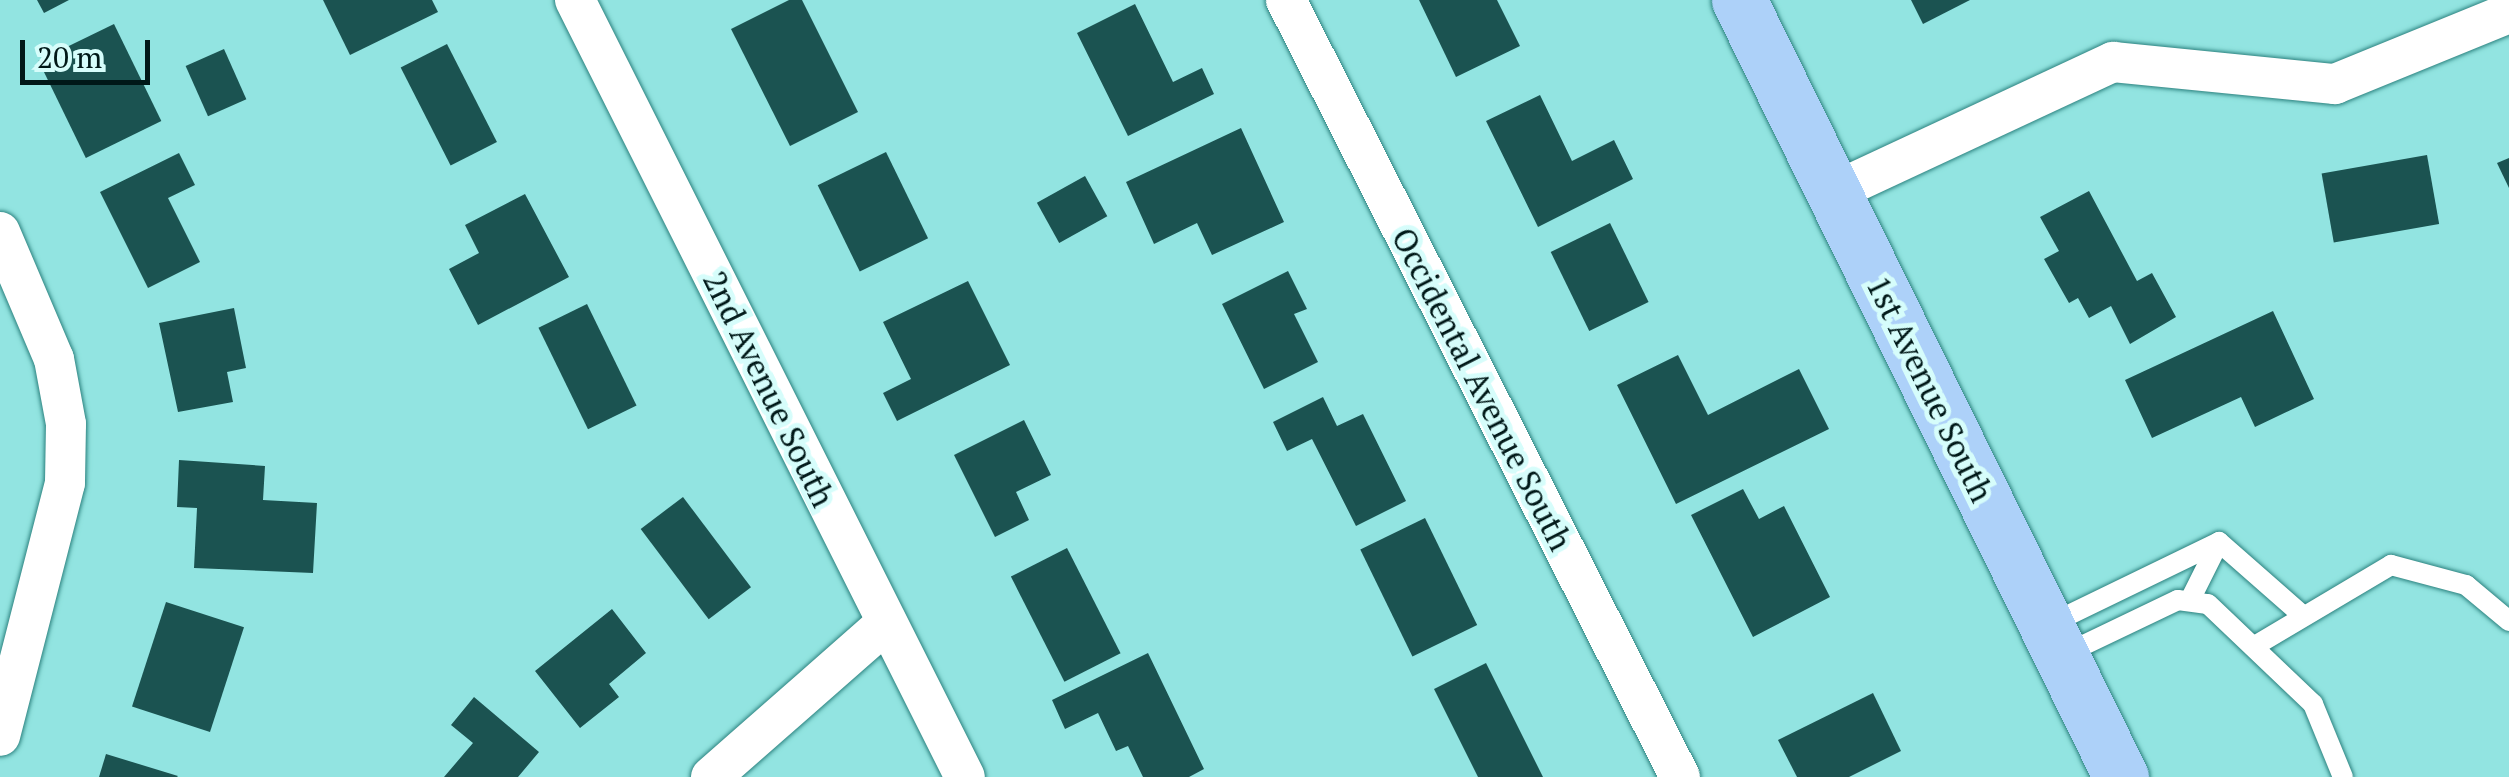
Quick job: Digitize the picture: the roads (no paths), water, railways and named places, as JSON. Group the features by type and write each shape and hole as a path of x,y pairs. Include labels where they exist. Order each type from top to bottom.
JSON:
{"main road":[{"name":"1st Avenue South","path":"1740,0 2121,777"}],"street":[{"name":"2nd Avenue South","path":"575,0 965,777"},
{"name":"Occidental Avenue South","path":"1286,0 1680,777"},
{"path":"1834,192 2113,62 2336,84 2509,13"},
{"path":"0,232 54,359 66,424 64,483 0,736"},
{"path":"710,777 886,624"}],"lane":[{"path":"2054,641 2220,542"},
{"path":"2190,600 2220,542"},
{"path":"2220,542 2302,614"},
{"path":"2258,644 2302,614 2391,566 2466,585 2509,621"},
{"path":"2054,641 2190,600 2220,609 2312,704 2343,777"}]}
